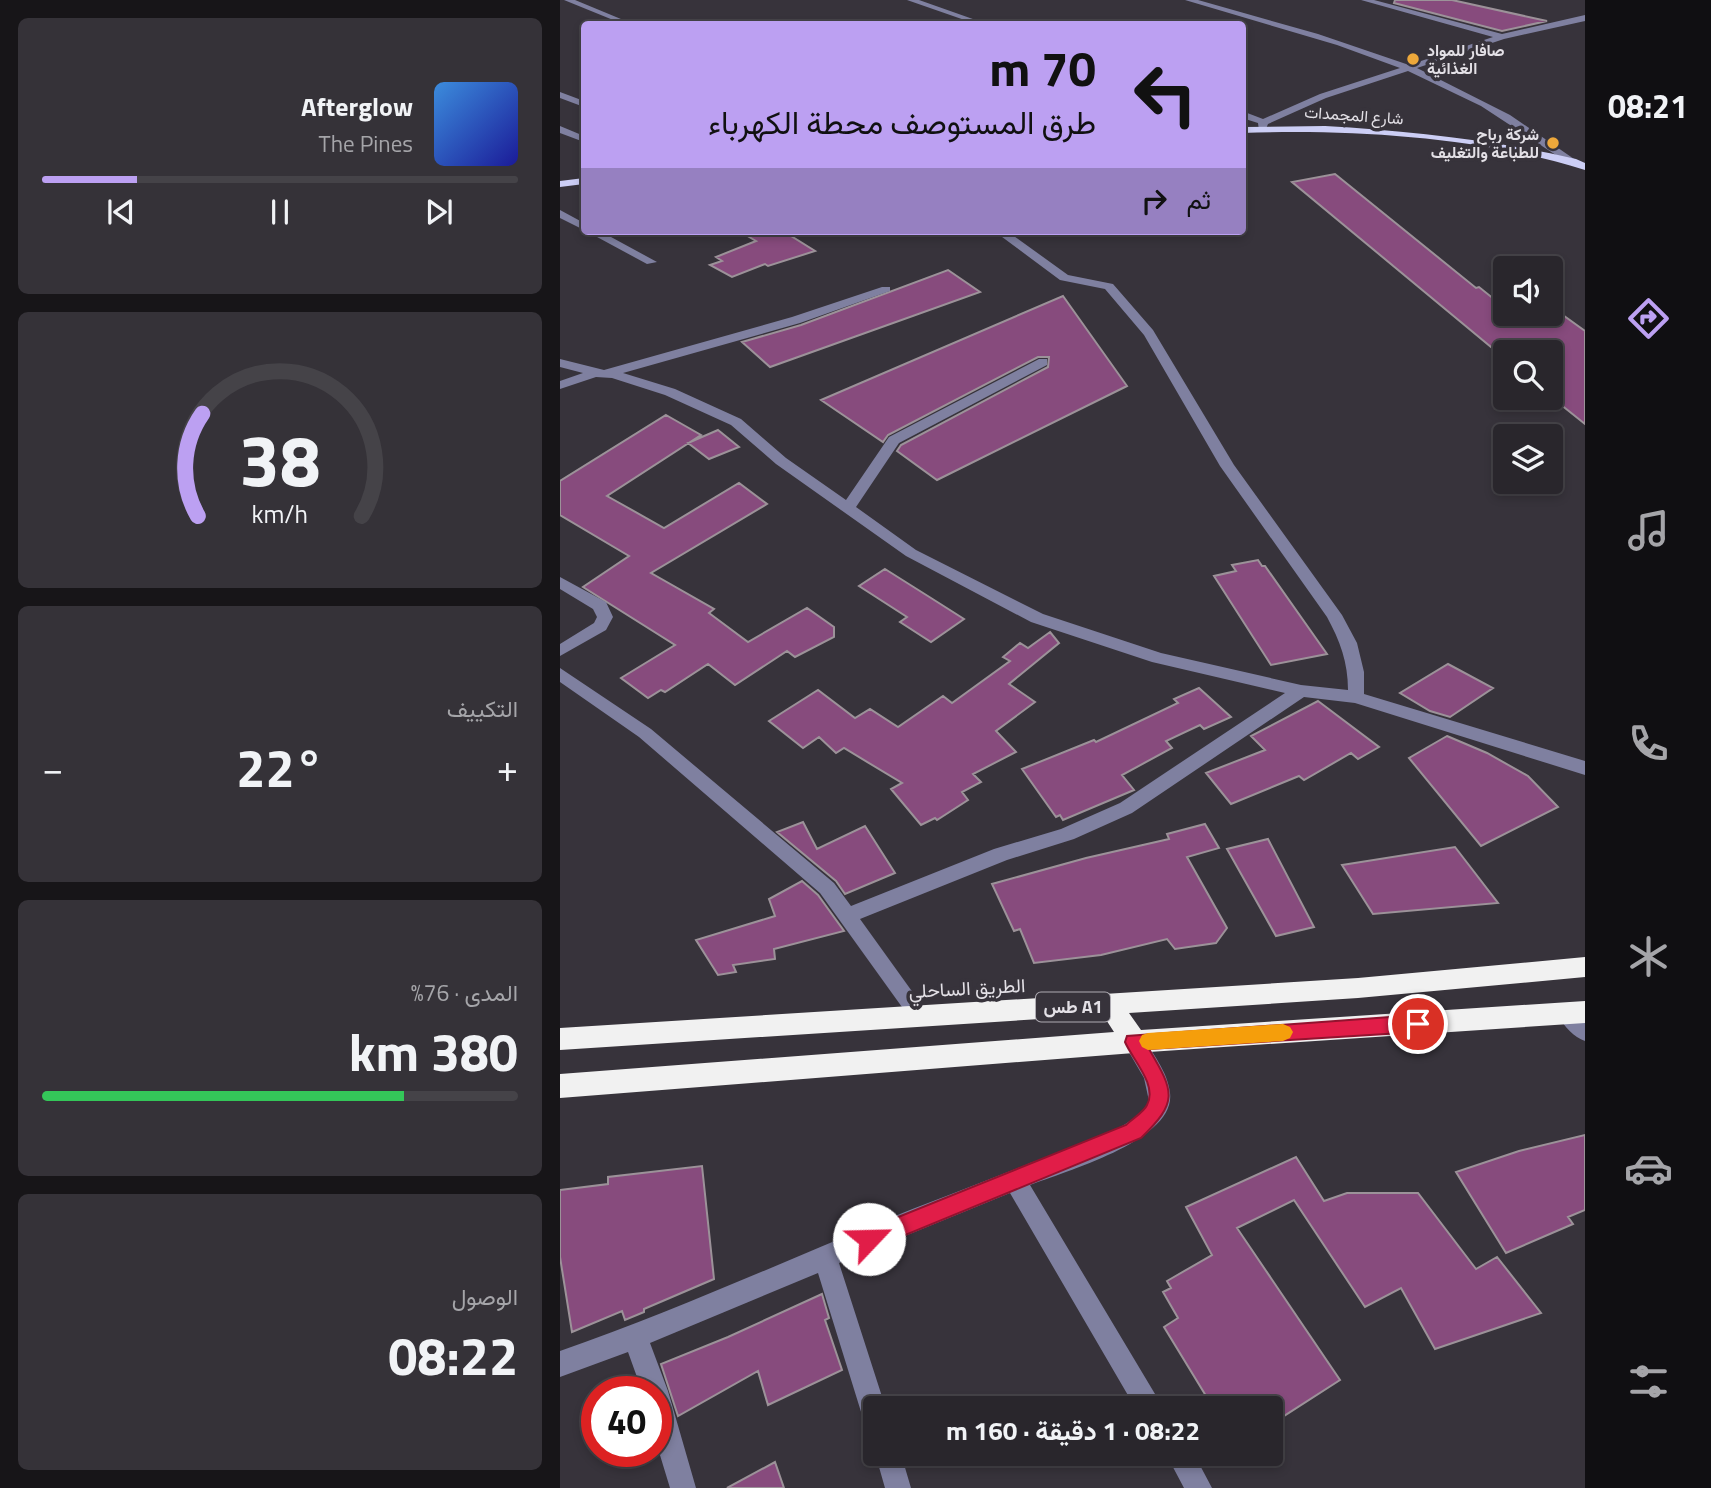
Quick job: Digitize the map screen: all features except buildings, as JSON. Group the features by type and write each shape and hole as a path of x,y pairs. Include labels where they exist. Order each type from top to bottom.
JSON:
{"highway":[{"name":"الطريق الساحلي","path":"560,1039 919,1015 1111,1006 1358,988 1585,967"},
{"path":"1111,1006 1134,1042"},
{"name":"طس A1","path":"560,1086 1134,1042 1576,1013"}],"main road":[{"name":"شارع المجمدات","path":"1246,129 1262,125 1372,130 1480,144 1572,160 1585,167"},
{"path":"560,184 581,181"}],"street":[{"path":"568,0 621,21"},
{"path":"911,0 975,21"},
{"path":"1189,0 1370,53 1410,68 1522,126 1572,160"},
{"path":"1365,0 1502,37"},
{"path":"1246,116 1262,125 1323,96 1502,37 1585,18"},
{"path":"560,95 581,103"},
{"path":"560,129 581,138"},
{"path":"560,213 581,225"},
{"path":"600,235 651,262"},
{"path":"1005,235 1064,278 1109,286 1149,333 1227,466 1334,615 1349,643 1356,672 1356,697"},
{"path":"560,385 727,341 886,289"},
{"path":"849,507 894,440 1043,362"},
{"path":"560,363 613,374 670,392 736,422 781,461 911,553 1037,618 1158,658 1301,691 1356,697 1585,768"},
{"path":"560,582 600,606 605,617 600,626 560,651"},
{"path":"560,674 645,733 827,888 919,1015"},
{"path":"849,915 1001,854 1067,834 1126,808 1301,691"},
{"path":"1576,1013 1585,1032"},
{"path":"560,1364 636,1338 935,1210 1015,1181 1133,1132 1157,1110 1158,1081 1134,1042"},
{"path":"1015,1181 1143,1396"},
{"path":"825,1258 869,1396"},
{"path":"636,1338 649,1376"},
{"path":"672,1451 683,1488"},
{"path":"892,1466 898,1488"},
{"path":"1186,1466 1199,1488"}],"slow traffic":[{"path":"1148,1041 1283,1032"}],"place":[{"name":"صافار للمواد الغذائية","path":"1413,59"},
{"name":"شركة رباح للطباعة والتغليف","path":"1553,143"}],"route":[{"path":"869,1239 1133,1132 1157,1110 1159,1095 1158,1081 1134,1042 1418,1024"}]}
